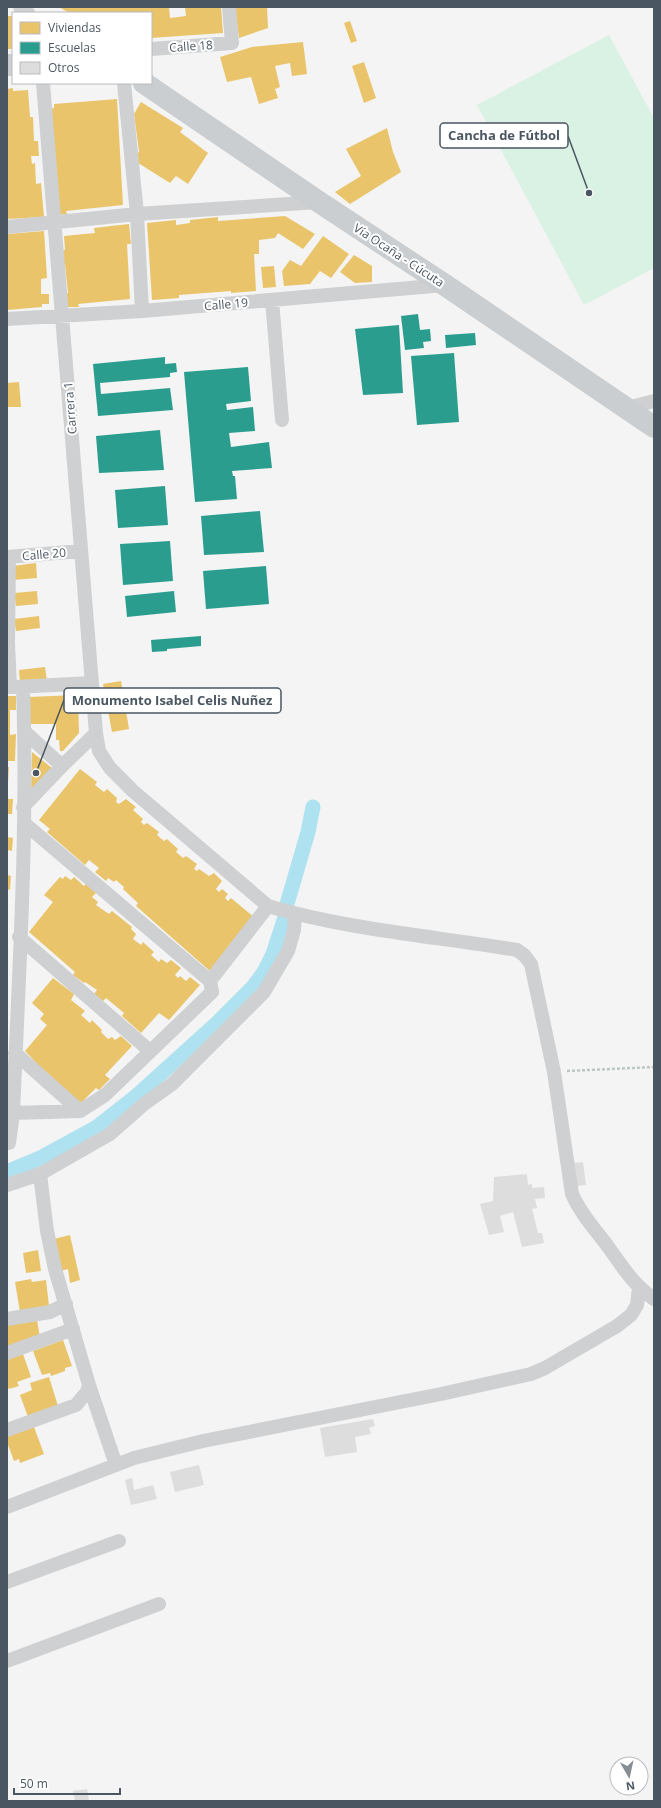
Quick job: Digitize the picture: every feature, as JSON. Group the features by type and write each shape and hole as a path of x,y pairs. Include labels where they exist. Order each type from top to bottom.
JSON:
{"main road":[{"name":"Vía Ocaña - Cúcuta","path":"145,84 318,202 445,285 654,427"}],"street":[{"name":"Calle 18","path":"152,49 232,42 229,7"},
{"name":"Carrera 1","path":"43,84 96,733 99,751 110,768 133,791 268,906"},
{"path":"124,84 136,214 142,311"},
{"path":"7,227 136,214 318,202"},
{"name":"Calle 19","path":"7,319 142,311 445,285"},
{"path":"272,300 282,420"},
{"path":"627,408 654,401"},
{"name":"Calle 20","path":"8,557 81,551"},
{"path":"8,557 8,643 14,686 25,732 24,823 20,937 13,1113 9,1143"},
{"path":"14,686 92,683"},
{"path":"25,732 62,766"},
{"path":"23,807 96,733"},
{"path":"13,1113 80,1111 105,1095 212,992 210,981 24,823"},
{"path":"210,981 268,906 295,914 422,936 517,950 524,955 531,964 554,1072 572,1194 579,1210 623,1270 639,1288 654,1299"},
{"path":"7,1185 40,1174 110,1134 144,1104 172,1084 264,992 288,951 294,930 295,914"},
{"path":"20,937 150,1051"},
{"path":"15,1053 80,1111"},
{"path":"40,1174 47,1231 55,1269 89,1385 116,1465"},
{"path":"7,1507 134,1458 203,1441 441,1394 531,1374 545,1368 617,1326 630,1315 637,1305 639,1288"},
{"path":"7,1319 50,1312 66,1304"},
{"path":"7,1353 73,1329"},
{"path":"7,1430 76,1404 87,1392 89,1385"},
{"path":"7,1582 119,1541"},
{"path":"7,1661 158,1604"}],"path":[{"path":"554,1072 654,1067"}],"green space":[{"path":"609,35 654,118 654,268 584,305 477,105"}],"building: Viviendas":[{"path":"59,7 169,7 170,18 186,16 185,7 221,7 223,33 152,38 152,12 67,12"},
{"path":"235,7 267,7 268,28 239,38"},
{"path":"7,16 12,16 12,49 7,49"},
{"path":"350,21 357,41 351,43 344,23"},
{"path":"303,42 307,74 292,76 290,63 275,66 280,87 275,89 278,98 259,104 251,77 227,82 220,57 252,47"},
{"path":"364,62 376,98 364,103 352,66"},
{"path":"13,88 13,91 28,90 30,117 33,117 34,141 38,141 39,156 31,156 32,164 35,163 36,184 41,183 44,217 7,219 7,89"},
{"path":"117,99 123,205 66,211 67,214 58,215 51,109 54,108 54,104"},
{"path":"141,102 183,128 180,132 208,153 188,184 176,176 170,183 135,161 139,151 134,114"},
{"path":"387,128 393,152 401,172 350,204 335,192 361,176 346,149"},
{"path":"285,216 315,234 303,249 278,233 275,238 259,240 259,254 254,254 256,291 231,293 231,291 179,295 179,298 152,300 147,223 176,220 176,225 190,223 190,220 218,217 218,221"},
{"path":"129,224 131,244 127,244 130,299 78,304 79,307 62,307 61,294 68,293 65,264 62,265 60,251 65,250 64,236 95,233 94,228"},
{"path":"44,231 47,278 41,279 41,294 49,294 49,304 42,304 42,307 7,310 7,234"},
{"path":"323,236 349,254 331,278 320,271 310,284 284,286 282,271 290,260 301,266"},
{"path":"354,255 372,266 372,282 355,283 340,272"},
{"path":"274,266 276,287 263,288 261,267"},
{"path":"19,382 21,407 7,407 7,383"},
{"path":"36,563 37,578 13,580 12,566"},
{"path":"37,591 38,604 16,606 14,593"},
{"path":"39,616 40,628 16,631 14,619"},
{"path":"45,667 47,681 20,683 19,670"},
{"path":"121,681 129,729 112,732 103,684"},
{"path":"78,695 79,733 63,751 60,751 59,740 56,740 56,724 28,724 27,697"},
{"path":"7,696 16,696 16,710 10,710 10,735 16,734 15,761 7,761"},
{"path":"32,752 52,768 31,792"},
{"path":"7,767 9,767 8,783 7,783"},
{"path":"80,769 97,782 95,785 104,792 107,789 117,798 116,802 119,804 126,799 136,807 133,810 143,819 141,822 144,825 147,823 159,832 157,835 164,841 167,839 178,849 176,852 183,858 186,856 197,864 194,869 197,871 199,869 209,876 214,873 222,881 216,889 219,892 222,889 228,894 225,898 228,901 231,898 255,918 211,972 136,906 138,903 123,889 124,887 116,880 114,882 108,878 106,881 95,872 99,868 89,860 85,865 47,832 50,829 39,820"},
{"path":"7,799 13,799 12,814 7,814"},
{"path":"7,837 13,838 12,851 7,850"},
{"path":"7,875 11,876 10,890 7,889"},
{"path":"65,876 71,880 74,877 84,886 86,884 96,893 92,897 98,902 96,905 109,914 112,911 132,927 131,929 136,934 133,939 141,945 143,942 154,952 151,955 159,962 161,959 167,963 171,960 181,968 175,975 178,978 180,976 186,981 190,977 200,985 169,1020 159,1013 141,1033 122,1016 124,1013 106,998 103,1001 94,994 97,990 73,975 75,972 29,932 53,902 44,895 60,877 63,879"},
{"path":"53,978 74,994 71,1000 85,1011 81,1015 90,1023 92,1020 102,1030 101,1032 108,1039 112,1037 115,1040 121,1036 132,1046 105,1075 110,1079 99,1090 96,1088 80,1104 46,1073 25,1051 47,1025 40,1019 44,1014 32,1003"},
{"path":"70,1235 80,1280 70,1283 68,1269 60,1271 54,1239"},
{"path":"38,1250 41,1271 26,1273 23,1253"},
{"path":"31,1279 32,1282 46,1280 49,1306 20,1312 15,1282"},
{"path":"37,1320 40,1337 7,1348 7,1325"},
{"path":"63,1340 72,1366 65,1368 65,1371 51,1376 50,1373 42,1375 33,1351"},
{"path":"23,1354 31,1377 17,1382 19,1386 9,1389 7,1386 7,1360"},
{"path":"49,1377 58,1406 28,1417 20,1395 32,1390 30,1383"},
{"path":"34,1427 44,1454 20,1463 19,1459 14,1461 7,1442 7,1436"}],"building: Escuelas":[{"path":"418,314 420,330 430,329 431,341 423,342 424,348 405,350 401,316"},
{"path":"399,325 403,393 363,395 355,329"},
{"path":"475,333 476,345 446,348 445,335"},
{"path":"454,353 459,422 417,425 411,356"},
{"path":"165,357 165,364 176,363 177,372 170,373 170,377 100,383 101,394 170,388 173,410 98,416 93,364"},
{"path":"248,367 251,401 226,404 227,410 253,407 255,431 229,433 231,447 269,442 272,468 232,471 233,476 235,476 237,499 195,502 184,372"},
{"path":"160,430 164,470 99,473 96,436"},
{"path":"165,486 168,525 118,528 115,490"},
{"path":"260,511 264,552 204,555 201,516"},
{"path":"170,541 173,581 123,585 120,544"},
{"path":"266,566 269,604 206,609 203,571"},
{"path":"174,591 176,612 127,617 125,596"},
{"path":"201,636 201,646 152,652 151,640"}],"building: Otros":[{"path":"583,1162 586,1185 576,1186 573,1163"},
{"path":"527,1174 528,1185 532,1184 532,1188 544,1187 545,1198 535,1199 537,1208 532,1209 538,1233 542,1233 544,1243 522,1247 513,1212 500,1216 504,1232 489,1235 480,1204 493,1201 494,1177"},
{"path":"373,1419 375,1426 369,1428 371,1434 355,1437 357,1452 325,1457 320,1428"},
{"path":"199,1465 204,1485 175,1492 170,1472"},
{"path":"132,1478 134,1490 153,1485 157,1499 131,1505 125,1480"},
{"path":"87,1789 89,1801 75,1801 73,1791"}],"waterway":[{"path":"287,904 308,832 313,807"},
{"path":"7,1172 40,1158 97,1127 134,1098 217,1023 253,987 264,972 273,954 285,917"}],"place":[{"name":"Cancha de Fútbol","path":"589,193"},
{"name":"Monumento Isabel Celis Nuñez","path":"36,773"}]}
